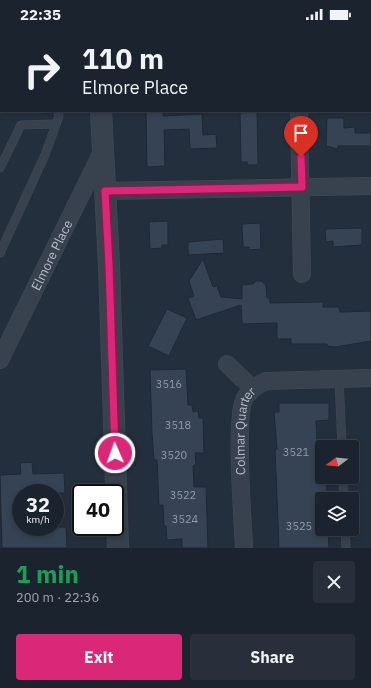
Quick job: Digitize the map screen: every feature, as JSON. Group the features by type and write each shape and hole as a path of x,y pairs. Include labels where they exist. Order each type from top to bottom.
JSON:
{"street":[{"path":"101,112 110,273 118,548"},
{"path":"299,112 302,187 302,274"},
{"name":"Elmore Place","path":"0,360 102,150"},
{"path":"105,191 371,186"},
{"path":"227,364 253,389"},
{"name":"Colmar Quarter","path":"244,548 241,410 244,399 253,389 266,382 339,378 371,378"}],"lane":[{"path":"0,252 45,155 56,124 58,112"},
{"path":"0,168 21,125 56,124"},
{"path":"339,378 342,440"},
{"path":"345,536 346,548"}],"building":[{"path":"146,112 163,112 163,116 202,114 203,135 216,134 217,148 190,149 189,129 164,130 165,166 147,167"},
{"path":"257,112 258,165 247,165 247,162 241,162 240,113"},
{"path":"327,118 344,118 344,128 355,127 355,133 371,133 371,146 338,146 338,149 326,146"},
{"path":"168,221 168,245 162,245 162,248 150,249 149,222"},
{"path":"260,223 261,249 249,250 249,247 243,247 242,224"},
{"path":"362,228 362,245 333,247 333,241 326,242 325,229"},
{"path":"223,239 224,253 188,255 188,242"},
{"path":"203,259 213,287 217,286 221,297 242,299 242,285 253,284 256,281 261,281 266,285 267,298 270,298 270,303 323,302 323,307 339,307 340,312 371,311 371,341 335,347 327,346 327,344 291,344 291,339 277,339 277,323 242,324 241,305 196,320 188,298 194,296 189,281"},
{"path":"167,309 187,318 169,356 148,346"},
{"path":"186,369 188,405 192,405 193,412 198,411 199,418 203,418 204,453 195,453 196,464 193,466 194,487 206,487 208,548 182,548 182,539 167,540 166,526 164,526 163,505 159,505 157,460 154,460 152,433 150,370"},
{"path":"279,403 329,403 329,420 316,421 317,440 315,440 315,484 326,484 327,492 315,492 315,536 328,536 329,548 279,548 275,449 277,449 274,412 279,412"},
{"path":"32,462 33,474 64,473 65,493 64,484 12,484 12,536 64,536 64,527 66,527 67,548 2,548 0,475 21,474 20,463"}],"route":[{"path":"115,453 105,191 216,190 302,187 301,157"}]}
